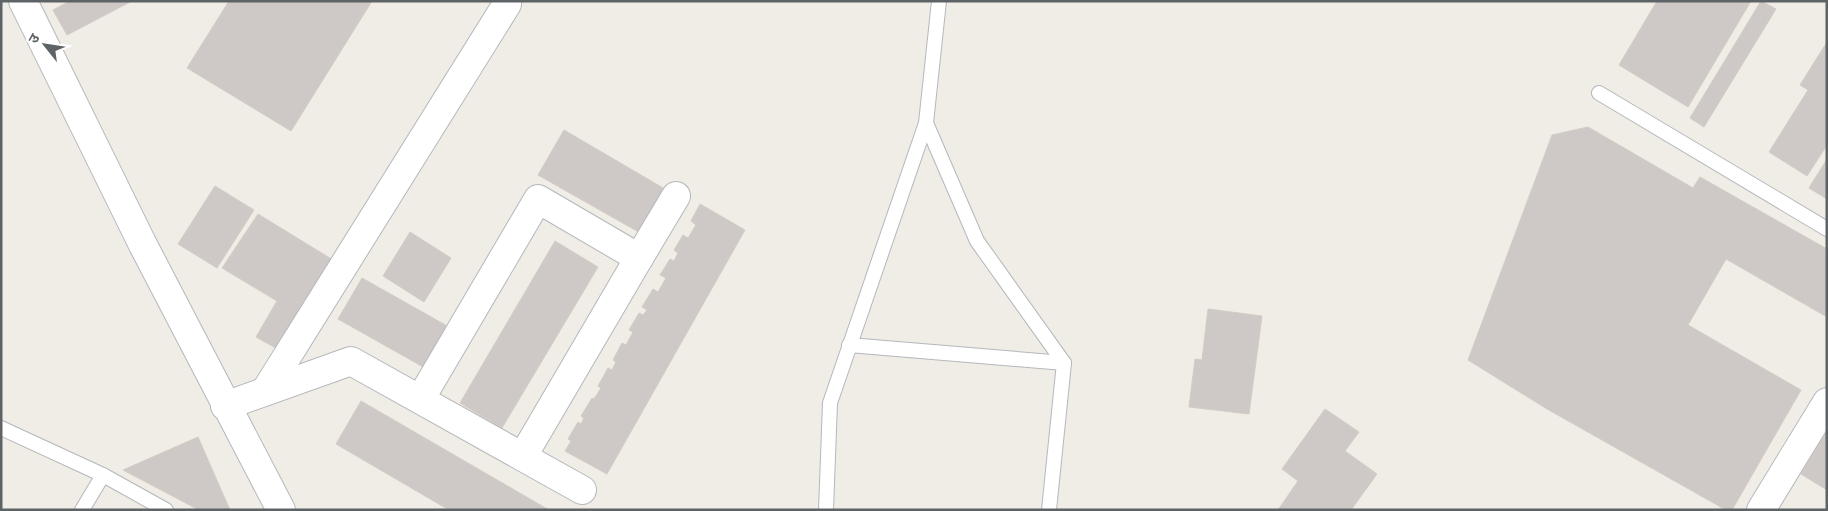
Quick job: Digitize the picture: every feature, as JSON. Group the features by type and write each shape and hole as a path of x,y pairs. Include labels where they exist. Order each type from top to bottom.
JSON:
{"street":[{"path":"23,1 225,406 281,510"},
{"path":"266,390 507,4"},
{"path":"523,456 676,196"},
{"path":"421,398 538,199 639,258"},
{"path":"225,406 351,361 421,398 582,490"},
{"path":"1761,510 1827,402"}],"lane":[{"path":"826,510 830,403 926,123 939,1"},
{"path":"1599,93 1827,229"},
{"path":"926,123 977,241 1064,364 1049,510"},
{"path":"850,344 1064,364"},
{"path":"1,428 103,475 166,510"},
{"path":"82,510 103,475"}],"building":[{"path":"70,1 132,1 67,35 53,10"},
{"path":"229,1 372,1 291,131 187,68"},
{"path":"1657,1 1751,1 1688,107 1619,65"},
{"path":"1761,1 1776,9 1704,127 1690,118"},
{"path":"1827,42 1827,145 1807,176 1769,152 1808,90 1800,85"},
{"path":"1588,127 1693,188 1700,177 1827,249 1827,317 1726,259 1688,325 1801,390 1732,510 1726,510 1547,409 1468,360 1552,135"},
{"path":"564,130 670,192 644,235 538,175"},
{"path":"1827,159 1827,199 1809,188"},
{"path":"215,186 254,210 217,268 178,244"},
{"path":"700,204 745,230 607,474 565,451 571,441 568,439 578,422 581,424 584,418 581,416 592,398 594,399 601,388 598,386 608,368 612,370 616,362 613,360 622,343 626,345 633,332 629,330 639,313 643,315 647,310 642,307 653,289 658,292 666,278 660,275 670,259 674,261 678,253 674,250 683,235 688,238 696,225 691,221"},
{"path":"258,214 338,263 283,352 256,337 277,301 222,268"},
{"path":"410,232 451,258 424,302 383,276"},
{"path":"555,241 598,267 502,428 460,403"},
{"path":"362,278 449,327 425,368 338,319"},
{"path":"1208,309 1262,316 1249,414 1189,407 1195,359 1202,360"},
{"path":"361,401 549,510 449,510 336,444"},
{"path":"1325,409 1359,432 1345,451 1377,474 1351,510 1278,510 1298,481 1282,469"},
{"path":"1827,431 1827,490 1801,474"},
{"path":"198,437 230,510 199,510 123,470"}]}
